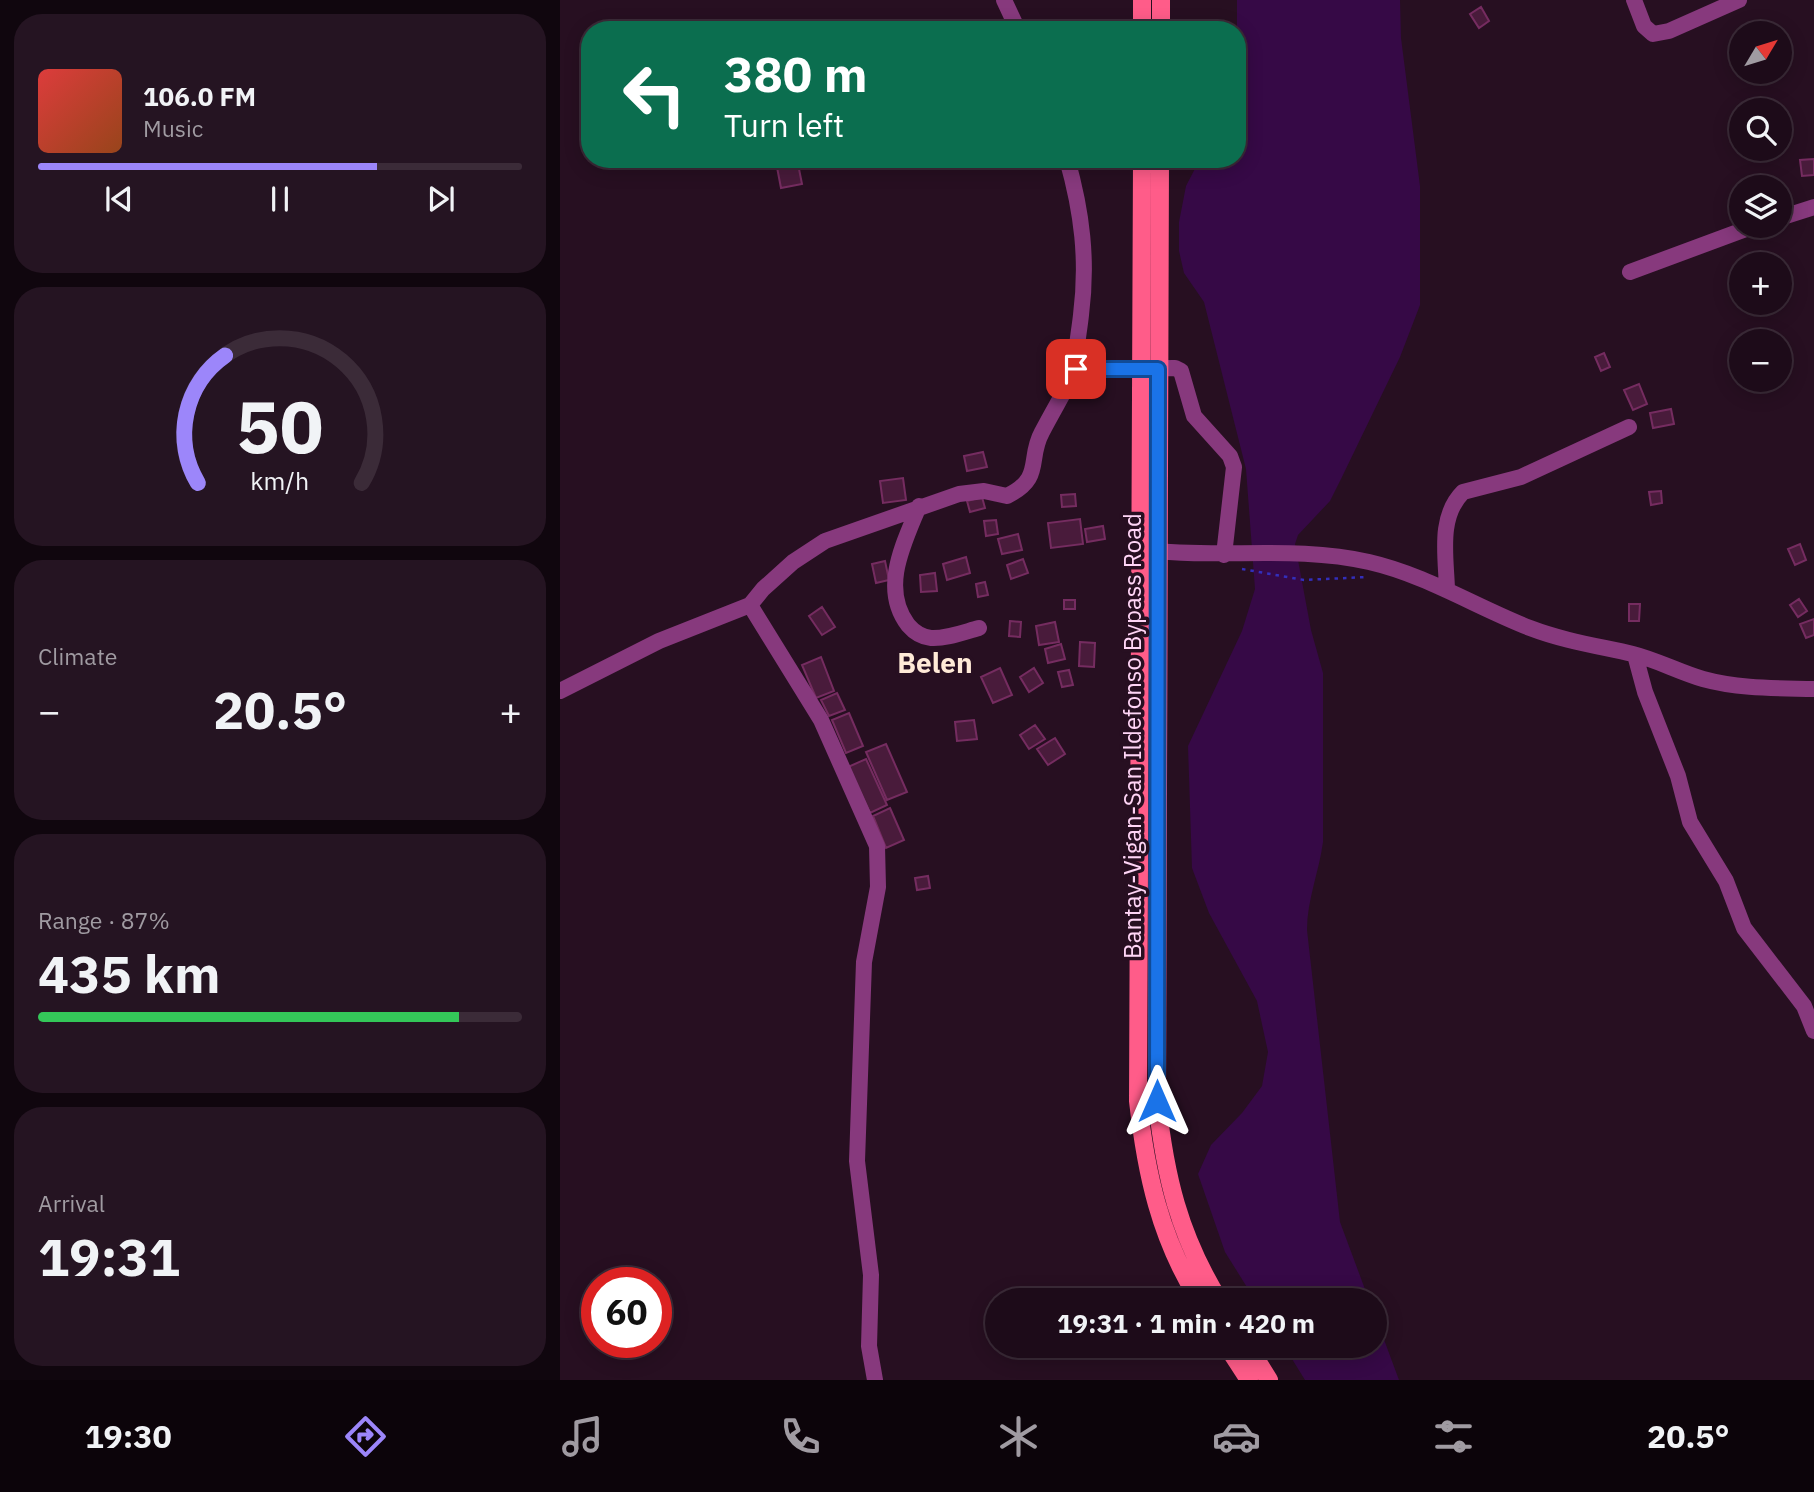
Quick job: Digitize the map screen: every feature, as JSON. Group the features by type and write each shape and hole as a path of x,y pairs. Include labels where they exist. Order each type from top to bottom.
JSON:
{"main road":[{"path":"1142,0 1142,21"},
{"path":"1161,0 1161,21"},
{"name":"Bantay-Vigan-San Ildefonso Bypass Road","path":"1142,168 1150,370"},
{"name":"Bantay-Vigan-San Ildefonso Bypass Road","path":"1160,168 1150,370 1138,1101 1154,1202 1170,1249 1192,1288"},
{"name":"Bantay-Vigan-San Ildefonso Bypass Road","path":"1149,550 1157,1101 1172,1198 1188,1242 1213,1288"},
{"path":"1235,1358 1249,1380"},
{"path":"1255,1358 1269,1380"}],"street":[{"path":"1004,0 1014,21"},
{"path":"1634,0 1644,26 1653,34 1669,31 1739,0"},
{"path":"560,691 659,641 750,606 763,589 807,551 848,531 959,494 984,491 1007,496 1018,491 1035,466 1040,436 1076,369 1075,346 1081,315 1083,222 1069,168"},
{"path":"1792,214 1814,207"},
{"path":"1630,272 1729,235"},
{"path":"1076,369 1175,368 1181,371 1194,416 1230,456 1234,467 1224,555"},
{"path":"1447,589 1445,530 1452,509 1463,492 1521,477 1629,426"},
{"path":"919,506 902,548 895,575 898,608 913,631 922,636 939,638 979,628"},
{"path":"1149,550 1224,555 1256,551 1299,552 1371,562 1447,589 1569,642 1635,655 1704,679 1751,688 1814,689"},
{"path":"750,606 821,720 877,846 878,887 864,962 857,1161 871,1275 869,1346 875,1380"},
{"path":"1635,655 1645,692 1678,776 1690,822 1726,881 1744,928 1804,1006 1814,1031"}],"path":[{"path":"1250,570 1304,580 1370,577"}],"shaded area":[{"path":"1237,0 1400,0 1401,38 1420,186 1420,305 1400,357 1330,501 1298,535 1295,544 1311,630 1323,673 1323,842 1307,930 1340,1222 1365,1288 1248,1288 1225,1252 1198,1174 1211,1145 1242,1113 1262,1086 1268,1052 1257,1001 1209,913 1192,868 1188,746 1242,631 1255,589 1246,469 1204,302 1184,273 1179,251 1179,222 1186,186 1195,168 1246,168 1246,21 1237,21"},
{"path":"1387,1348 1399,1380 1305,1380 1291,1358 1387,1358"}],"building":[{"path":"1481,7 1489,21 1479,28 1470,14"},
{"path":"1814,159 1814,175 1802,176 1800,160"},
{"path":"777,168 799,168 802,184 781,188"},
{"path":"1604,353 1610,367 1601,371 1595,357"},
{"path":"1639,384 1647,404 1633,410 1624,390"},
{"path":"1671,409 1674,424 1653,428 1650,413"},
{"path":"983,452 987,467 967,471 964,456"},
{"path":"903,478 906,500 883,503 880,481"},
{"path":"1661,491 1662,503 1651,505 1649,492"},
{"path":"1075,494 1076,506 1062,507 1061,495"},
{"path":"982,497 985,508 970,512 967,501"},
{"path":"1080,519 1083,544 1051,548 1048,523"},
{"path":"996,520 998,534 986,536 984,521"},
{"path":"1103,526 1105,539 1087,542 1085,529"},
{"path":"1018,534 1022,550 1002,554 998,539"},
{"path":"1800,544 1806,560 1795,565 1788,549"},
{"path":"966,557 970,573 947,580 943,564"},
{"path":"1023,559 1028,573 1011,579 1007,565"},
{"path":"885,561 889,580 876,583 872,564"},
{"path":"935,573 937,591 921,592 920,575"},
{"path":"985,582 988,595 978,597 976,584"},
{"path":"1799,599 1807,611 1798,617 1790,605"},
{"path":"1064,600 1075,600 1075,609 1064,609"},
{"path":"1629,604 1640,604 1639,621 1629,621"},
{"path":"822,607 835,627 822,635 809,616"},
{"path":"1814,619 1814,635 1806,638 1800,624"},
{"path":"1010,621 1021,622 1020,637 1009,636"},
{"path":"1055,622 1059,642 1039,645 1036,626"},
{"path":"1080,642 1095,643 1094,667 1079,666"},
{"path":"1061,644 1065,659 1048,663 1045,649"},
{"path":"821,657 834,691 816,698 802,665"},
{"path":"1000,668 1012,695 993,703 981,677"},
{"path":"1034,668 1043,683 1029,692 1020,677"},
{"path":"1069,670 1073,685 1062,687 1058,672"},
{"path":"837,693 845,710 829,716 821,700"},
{"path":"849,713 863,746 846,753 832,720"},
{"path":"974,720 977,739 957,741 955,722"},
{"path":"1035,725 1045,739 1029,749 1020,735"},
{"path":"1055,738 1065,754 1048,765 1037,749"},
{"path":"886,744 907,792 887,800 866,752"},
{"path":"866,759 887,805 870,813 848,767"},
{"path":"890,808 904,840 886,848 873,816"},
{"path":"928,876 930,888 917,890 915,878"}],"district":[{"name":"Belen","path":"935,663"}],"route":[{"path":"1076,369 1158,369 1157,1101"}]}
